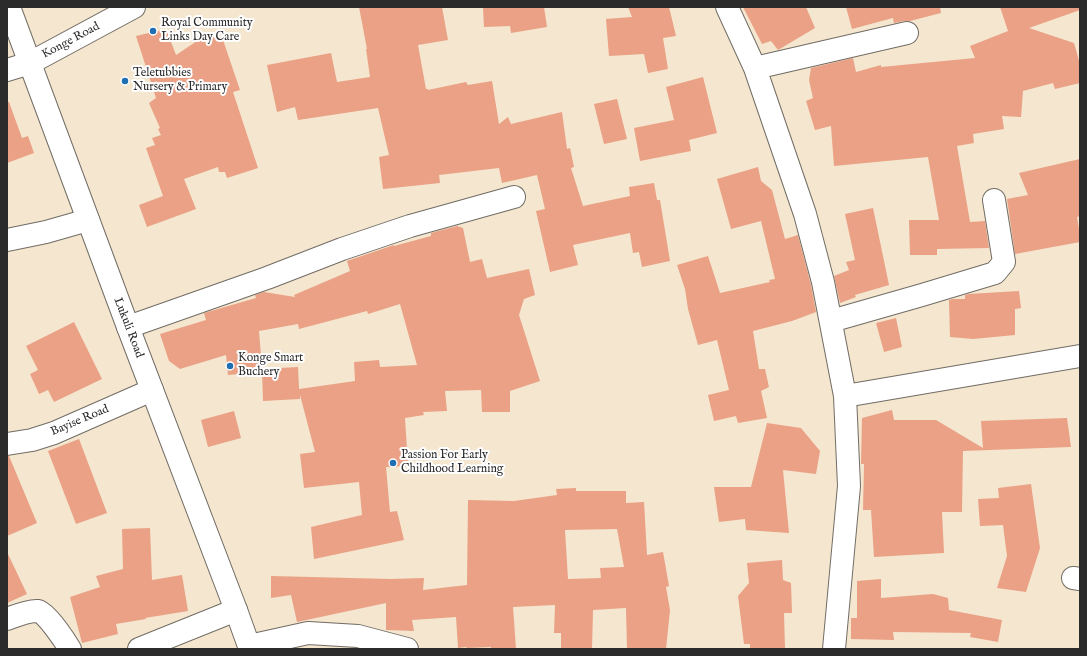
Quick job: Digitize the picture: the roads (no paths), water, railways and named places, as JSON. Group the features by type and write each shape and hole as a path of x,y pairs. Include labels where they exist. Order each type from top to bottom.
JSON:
{"street":[{"name":"Lukuli Road","path":"9,7 128,327 250,648"},
{"name":"Konge Road","path":"7,70 30,63 134,7"},
{"path":"727,7 755,68 805,214 823,282 845,396 849,486 834,649"},
{"path":"755,68 907,33"},
{"path":"128,327 267,278 342,249 410,226 514,197"},
{"path":"831,321 995,273 1004,262 994,200"},
{"path":"7,240 46,232 88,220"},
{"path":"845,396 1080,356"},
{"name":"Bayise Road","path":"7,444 32,440 54,433 152,390"},
{"path":"139,649 236,610"},
{"path":"7,619 30,612 39,611 49,620 70,649"},
{"path":"250,648 308,632 358,636 407,649"}],"place":[{"name":"Royal Community Links Day Care","path":"153,31"},
{"name":"Teletubbies Nursery & Primary","path":"125,81"},
{"name":"Konge Smart Buchery","path":"230,366"},
{"name":"Passion For Early Childhood Learning","path":"393,463"}]}
